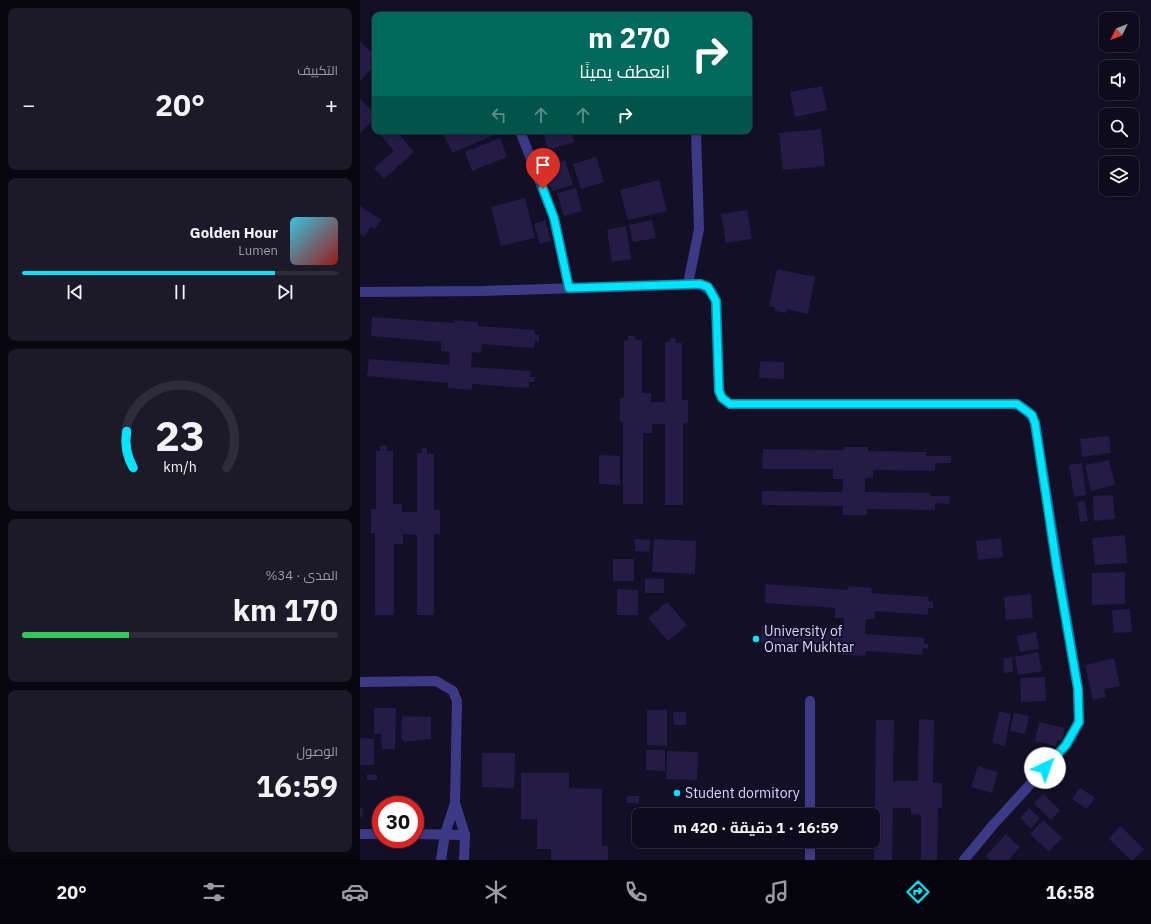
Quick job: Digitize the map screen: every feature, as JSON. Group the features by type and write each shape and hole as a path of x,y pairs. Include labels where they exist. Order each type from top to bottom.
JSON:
{"street":[{"path":"521,134 554,218 569,288"},
{"path":"688,284 699,229 696,134"},
{"path":"360,292 700,284 708,287 716,301 719,391 722,398 730,404 1017,404 1032,415 1035,423 1057,568 1078,689 1079,722 1066,745 964,860"},
{"path":"360,682 436,681 453,691 457,701 455,803 444,834 441,860"},
{"path":"810,701 810,808"},
{"path":"455,803 465,835 464,860"},
{"path":"360,834 372,834"},
{"path":"424,834 465,835"},
{"path":"810,848 810,860"}],"building":[{"path":"360,41 372,53 372,68 360,81"},
{"path":"822,86 827,110 795,117 790,92"},
{"path":"360,99 372,111 372,121 360,133"},
{"path":"821,129 825,166 783,170 779,133"},
{"path":"380,134 399,134 414,152 384,179 374,168 394,151"},
{"path":"443,134 490,134 491,136 452,153"},
{"path":"544,134 572,134 574,142 548,150"},
{"path":"500,138 507,157 472,171 465,152"},
{"path":"596,157 604,182 581,189 573,164"},
{"path":"565,160 573,185 552,191 544,166"},
{"path":"659,180 667,211 628,220 620,190"},
{"path":"576,188 582,211 564,216 557,193"},
{"path":"525,198 535,238 501,246 491,207"},
{"path":"360,206 381,220 375,229 371,227 364,237 360,234"},
{"path":"747,210 752,239 726,243 721,214"},
{"path":"545,220 551,241 540,244 534,224"},
{"path":"652,220 656,238 633,242 629,225"},
{"path":"626,226 631,259 612,262 607,230"},
{"path":"777,269 815,277 808,314 787,309 786,313 775,311 775,307 769,306"},
{"path":"372,317 454,323 454,320 478,322 478,326 535,330 535,335 539,335 539,342 535,341 534,348 482,344 481,353 472,352 471,367 531,371 530,377 535,377 534,382 529,382 529,388 472,384 472,390 448,388 448,383 367,376 369,359 449,365 450,352 441,351 441,342 371,336"},
{"path":"628,336 635,336 635,340 642,340 642,393 651,393 651,402 665,402 665,342 670,342 670,338 675,338 676,343 682,343 682,400 688,400 688,423 683,424 683,505 665,505 665,424 652,424 652,433 643,433 643,504 623,504 623,422 620,422 620,398 624,398 624,340 628,341"},
{"path":"760,361 784,362 784,379 759,378"},
{"path":"1109,436 1111,453 1082,457 1080,439"},
{"path":"380,446 387,446 387,451 393,451 393,504 402,504 402,512 417,512 417,453 422,453 422,448 427,448 427,454 434,454 434,510 440,510 440,534 434,534 434,615 417,615 417,535 403,534 403,544 394,544 394,615 375,615 375,533 371,533 371,509 376,509 376,451 380,451"},
{"path":"844,447 868,447 868,451 926,452 926,456 951,456 951,463 935,463 935,471 873,470 873,478 865,478 865,492 930,493 930,496 950,496 949,504 935,503 935,510 867,509 867,515 843,515 843,506 762,505 762,491 842,492 843,479 833,479 833,469 762,469 763,449 844,450"},
{"path":"599,455 620,456 620,485 599,484"},
{"path":"1109,460 1115,485 1091,491 1085,465"},
{"path":"1082,463 1086,495 1074,497 1069,465"},
{"path":"1113,495 1115,519 1094,521 1093,496"},
{"path":"1085,501 1088,521 1080,522 1077,502"},
{"path":"1125,535 1127,563 1095,565 1092,538"},
{"path":"1001,538 1003,557 978,560 976,541"},
{"path":"635,539 650,540 649,552 635,551"},
{"path":"654,539 696,541 695,574 652,572"},
{"path":"613,559 634,559 634,581 613,581"},
{"path":"1125,572 1125,604 1092,605 1092,573"},
{"path":"645,578 664,579 664,593 645,593"},
{"path":"766,584 848,590 848,586 872,588 871,593 929,597 928,601 933,602 933,608 928,608 928,615 875,611 874,619 866,619 865,634 924,638 924,643 928,644 928,649 923,648 922,655 866,651 865,656 842,655 842,649 761,643 762,625 843,632 844,618 835,618 835,608 765,603"},
{"path":"617,589 638,590 638,615 617,615"},
{"path":"1031,594 1033,618 1006,620 1004,597"},
{"path":"667,602 687,625 668,641 648,618"},
{"path":"1130,609 1132,632 1114,633 1112,610"},
{"path":"1036,632 1039,649 1020,652 1017,636"},
{"path":"1038,652 1042,671 1018,675 1015,657"},
{"path":"1012,657 1013,672 1004,673 1003,658"},
{"path":"1114,658 1120,686 1104,689 1106,697 1093,700 1085,665"},
{"path":"1045,677 1046,701 1021,702 1020,678"},
{"path":"374,708 396,708 395,749 382,749 381,734 374,734"},
{"path":"647,710 667,710 667,746 647,745"},
{"path":"999,711 1011,714 1005,746 992,743"},
{"path":"673,712 686,712 686,725 674,725"},
{"path":"1014,713 1029,716 1025,734 1010,731"},
{"path":"402,716 431,717 431,739 403,742 403,739 401,739"},
{"path":"919,719 934,720 933,783 942,783 942,808 938,808 937,860 921,860 921,815 911,814 911,808 893,808 892,860 874,860 874,848 880,848 880,808 875,808 876,720 894,720 893,781 918,781"},
{"path":"1039,722 1065,728 1062,741 1057,740 1056,746 1035,741"},
{"path":"360,738 374,739 374,765 360,765"},
{"path":"646,750 665,750 665,771 646,770"},
{"path":"667,751 698,752 697,780 666,779"},
{"path":"482,753 515,753 514,788 482,787"},
{"path":"978,766 998,772 992,793 971,787"},
{"path":"521,773 569,773 569,788 602,789 602,846 608,846 608,860 551,860 551,849 537,849 537,819 521,819"},
{"path":"367,774 377,775 377,780 367,780"},
{"path":"1080,788 1095,798 1087,809 1072,799"},
{"path":"1043,794 1060,810 1051,820 1034,803"},
{"path":"627,796 639,796 639,803 627,803"},
{"path":"360,808 363,808 362,817 360,817"},
{"path":"1029,808 1040,818 1031,829 1020,818"},
{"path":"1043,820 1062,838 1049,852 1030,834"},
{"path":"1120,826 1144,849 1133,860 1131,860 1109,839"},
{"path":"1006,834 1020,847 1009,860 990,860 986,856"}],"place":[{"name":"University of Omar Mukhtar","path":"756,639"},
{"name":"Student dormitory","path":"677,793"}],"route":[{"path":"543,189 554,218 569,288 700,284 708,287 716,301 719,391 722,398 730,404 1017,404 1026,409 1032,415 1035,423 1057,568 1078,689 1077,704 1079,722 1066,745 1045,768"}]}
